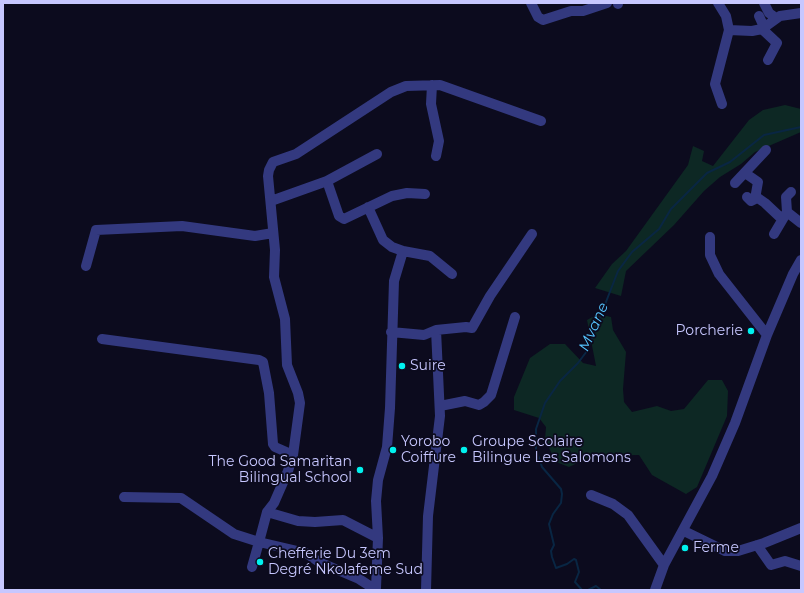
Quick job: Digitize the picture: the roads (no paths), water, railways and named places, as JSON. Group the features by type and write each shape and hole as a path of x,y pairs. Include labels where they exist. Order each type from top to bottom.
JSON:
{"street":[{"path":"531,3 538,17 543,20 571,11 583,11 607,3"},
{"path":"764,3 769,13 776,18"},
{"path":"722,5 729,30 715,84 722,104"},
{"path":"729,30 745,32 763,28 776,18 801,13"},
{"path":"759,16 763,28 777,43 768,60"},
{"path":"432,85 432,111 440,141 436,156"},
{"path":"252,567 267,512 280,491 293,455 300,403 286,361 285,319 274,277 275,250 269,170 273,162 296,154 391,92 406,86 440,85 541,121"},
{"path":"735,183 766,150"},
{"path":"272,201 326,181 377,154"},
{"path":"745,174 758,182 751,197 801,223"},
{"path":"326,181 342,218 400,193 425,194"},
{"path":"774,234 785,216 786,197 791,192"},
{"path":"368,207 382,240 392,247 403,251 430,256 452,274"},
{"path":"86,266 96,230 182,226 255,236 273,233"},
{"path":"391,332 424,335 436,330 466,327 472,328 490,296 532,234"},
{"path":"710,237 710,255 719,274 767,335"},
{"path":"124,497 181,498 234,534 259,542 306,553 319,562 376,589 378,538 377,487 387,447 390,416 391,332 394,281 403,251"},
{"path":"655,590 664,565 684,531 715,470 734,424 790,273 801,260"},
{"path":"440,406 465,402 479,405 490,395 515,317"},
{"path":"426,590 428,516 440,406 436,330"},
{"path":"102,339 259,360 262,362 270,393 273,444 275,447 293,455"},
{"path":"591,495 613,504 628,515 664,565"},
{"path":"267,512 298,521 316,522 343,520 378,538"},
{"path":"684,531 725,551 738,551 801,528"},
{"path":"764,542 771,565 785,561 801,566"}],"waterway":[{"name":"Mvane","path":"582,590 575,582 579,572 576,560 574,559 567,564 556,568 552,557 551,551 554,545 549,524 553,514 561,503 562,494 561,489 542,467 536,449 536,429 545,403 560,381 578,363 587,351 618,271 632,252 659,229 671,209 707,173 730,162 764,135 801,127"},
{"name":"Mvane","path":"588,590 596,586 601,590"}],"place":[{"name":"Porcherie","path":"751,331"},
{"name":"Suire","path":"402,366"},
{"name":"Yorobo Coiffure","path":"393,450"},
{"name":"Groupe Scolaire Bilingue Les Salomons","path":"464,450"},
{"name":"The Good Samaritan Bilingual School","path":"360,470"},
{"name":"Ferme","path":"685,548"},
{"name":"Chefferie Du 3em Degré Nkolafeme Sud","path":"260,562"}]}
